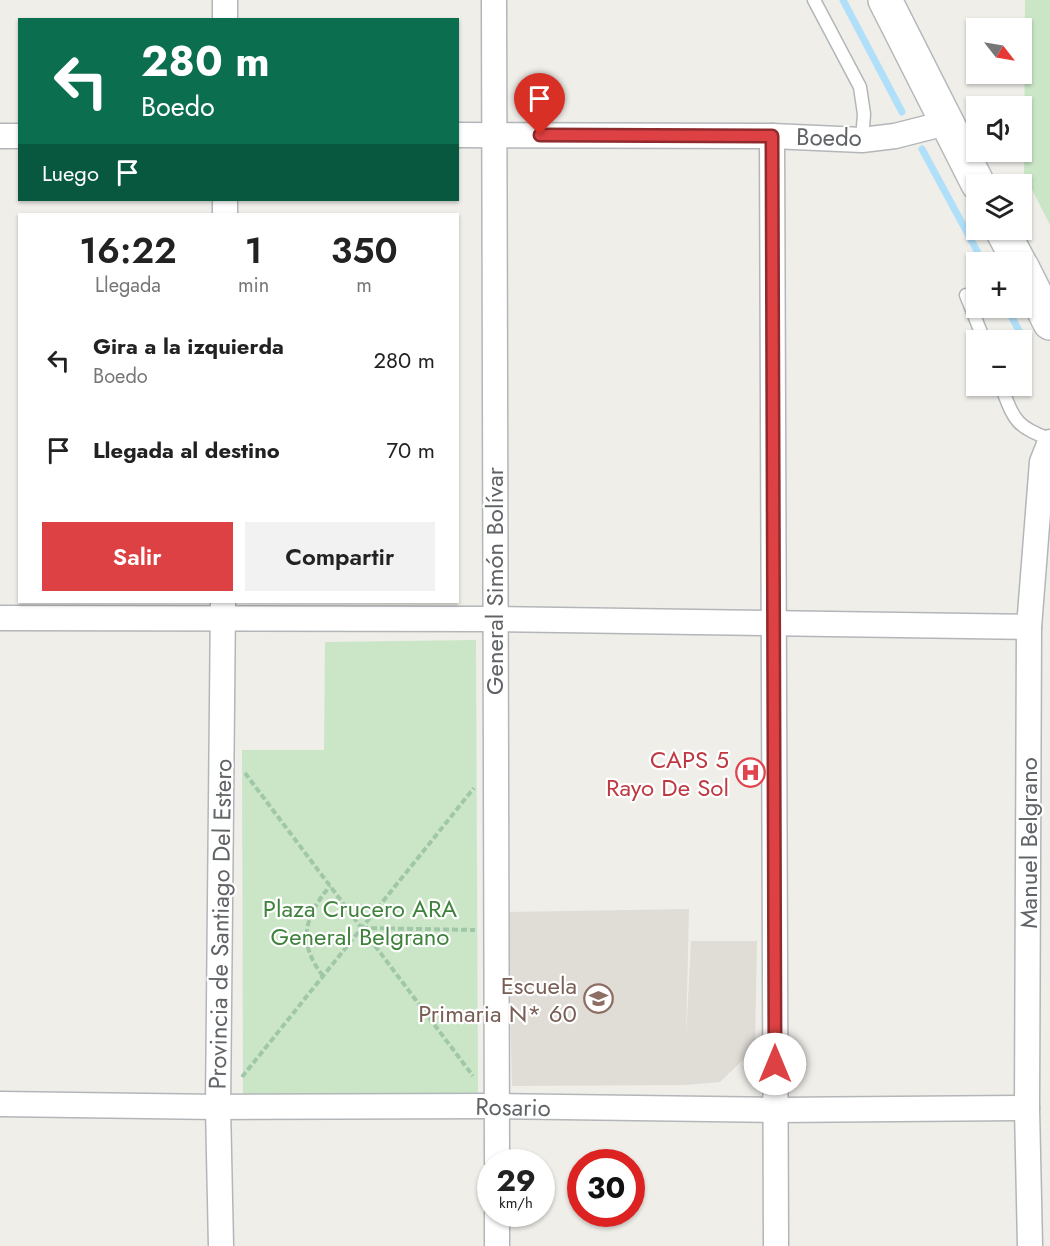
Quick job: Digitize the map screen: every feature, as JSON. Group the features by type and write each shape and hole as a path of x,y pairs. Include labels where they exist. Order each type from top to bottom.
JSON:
{"main road":[{"path":"885,0 973,174"},
{"path":"1032,287 1050,323"}],"street":[{"path":"225,0 225,18"},
{"name":"General Simón Bolívar","path":"494,0 496,1149"},
{"name":"Boedo","path":"459,135 772,136 862,140 894,136 946,123"},
{"path":"0,136 18,136"},
{"path":"772,136 776,1246"},
{"name":"Manuel Belgrano","path":"1030,1246 1027,1108 1029,627 1042,462 1050,441"},
{"path":"0,618 223,610 494,619 1029,627"},
{"name":"Provincia de Santiago Del Estero","path":"221,1246 218,1107 223,610"},
{"name":"Rosario","path":"0,1104 218,1107 496,1106 775,1110 1027,1108"},
{"path":"497,1227 497,1246"}],"lane":[{"path":"814,0 860,87 864,114 862,140"},
{"path":"1005,396 1014,416 1026,430 1050,441"}],"path":[{"path":"222,744 496,1106"},
{"path":"218,1107 495,761"},
{"path":"323,976 312,962 306,935 315,908 330,886"},
{"path":"362,928 496,930"}],"shaded area":[{"name":"Escuela Primaria N* 60","path":"689,909 686,1038 691,941 757,941 755,1048 720,1082 685,1085 512,1086 508,912"}],"green space":[{"path":"1025,0 1050,0 1050,225 1032,190 1032,174 1024,174 1024,162 1032,162 1032,96 1024,96 1025,84 1032,84 1032,18 1025,18"},
{"name":"Plaza Crucero ARA General Belgrano","path":"476,640 478,1094 243,1099 242,750 324,750 325,642"}],"waterway":[{"path":"843,0 902,112"},
{"path":"922,149 978,252"},
{"path":"1012,318 1019,330"}],"place":[{"name":"CAPS 5 Rayo De Sol","path":"750,773"},
{"name":"Escuela Primaria N* 60","path":"598,999"}],"route":[{"path":"540,135 772,136 775,1064"}]}
